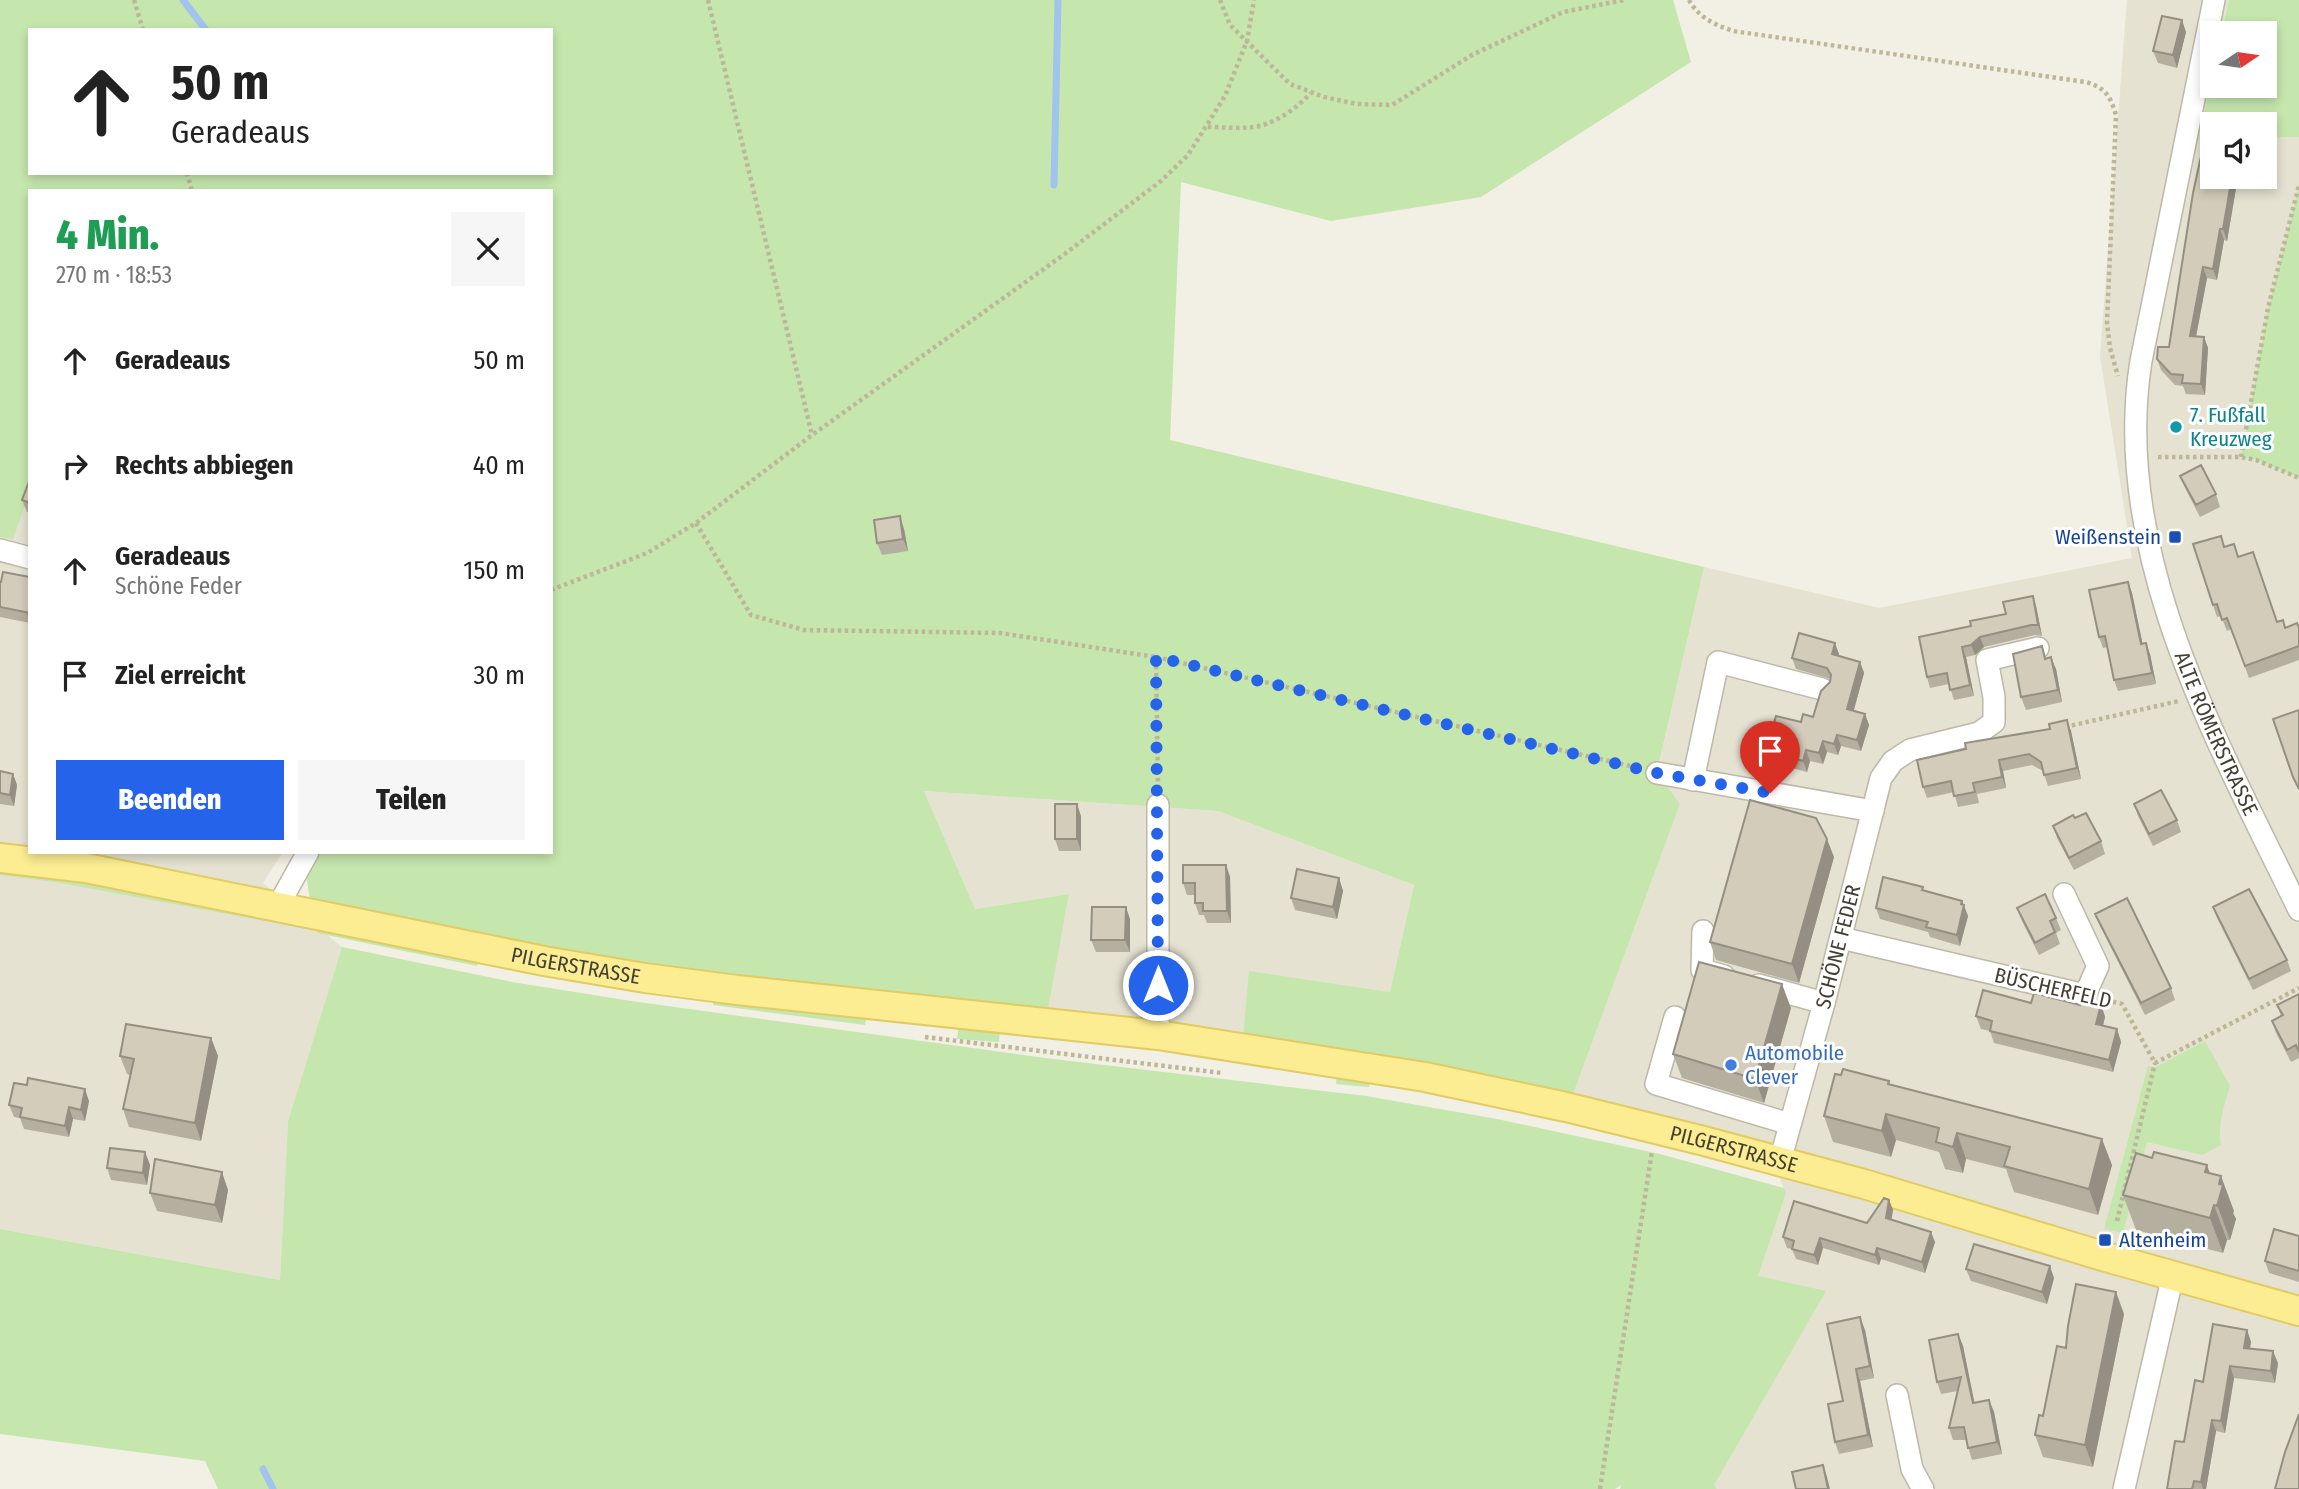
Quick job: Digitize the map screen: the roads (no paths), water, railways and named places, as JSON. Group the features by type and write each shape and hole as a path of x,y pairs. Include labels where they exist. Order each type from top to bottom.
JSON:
{"main road":[{"name":"PILGERSTRASSE","path":"0,858 86,868 544,961 645,978 1158,1035 1425,1077 1566,1107 1780,1161 2299,1311"}],"street":[{"name":"ALTE RÖMERSTRASSE","path":"2214,0 2136,396 2136,457 2152,552 2166,607 2197,697 2299,910"},
{"path":"0,550 28,557"},
{"name":"SCHÖNE FEDER","path":"1780,1161 1824,1003 1881,778 1894,761 1910,750 1979,733 1994,722 1994,697 1987,660 2038,648"},
{"path":"1693,779 1718,662 1822,689"},
{"path":"1657,773 1873,811"},
{"path":"1158,805 1158,1035"},
{"path":"278,906 307,854"},
{"name":"BÜSCHERFELD","path":"1841,938 2085,995 2098,966 2064,894"},
{"path":"1703,931 1702,970 1824,1003"},
{"path":"1675,1017 1656,1084 1790,1124"},
{"path":"2124,1489 2173,1275"},
{"path":"1897,1395 1912,1469 1923,1489"}],"waterway":[{"path":"183,0 204,28"},
{"path":"1054,185 1058,0"},
{"path":"263,1469 273,1489"}],"place":[{"name":"7. Fußfall Kreuzweg","path":"2176,427"},
{"name":"Weißenstein","path":"2175,537"},
{"name":"Automobile Clever","path":"1731,1065"},
{"name":"Altenheim","path":"2105,1240"}]}
